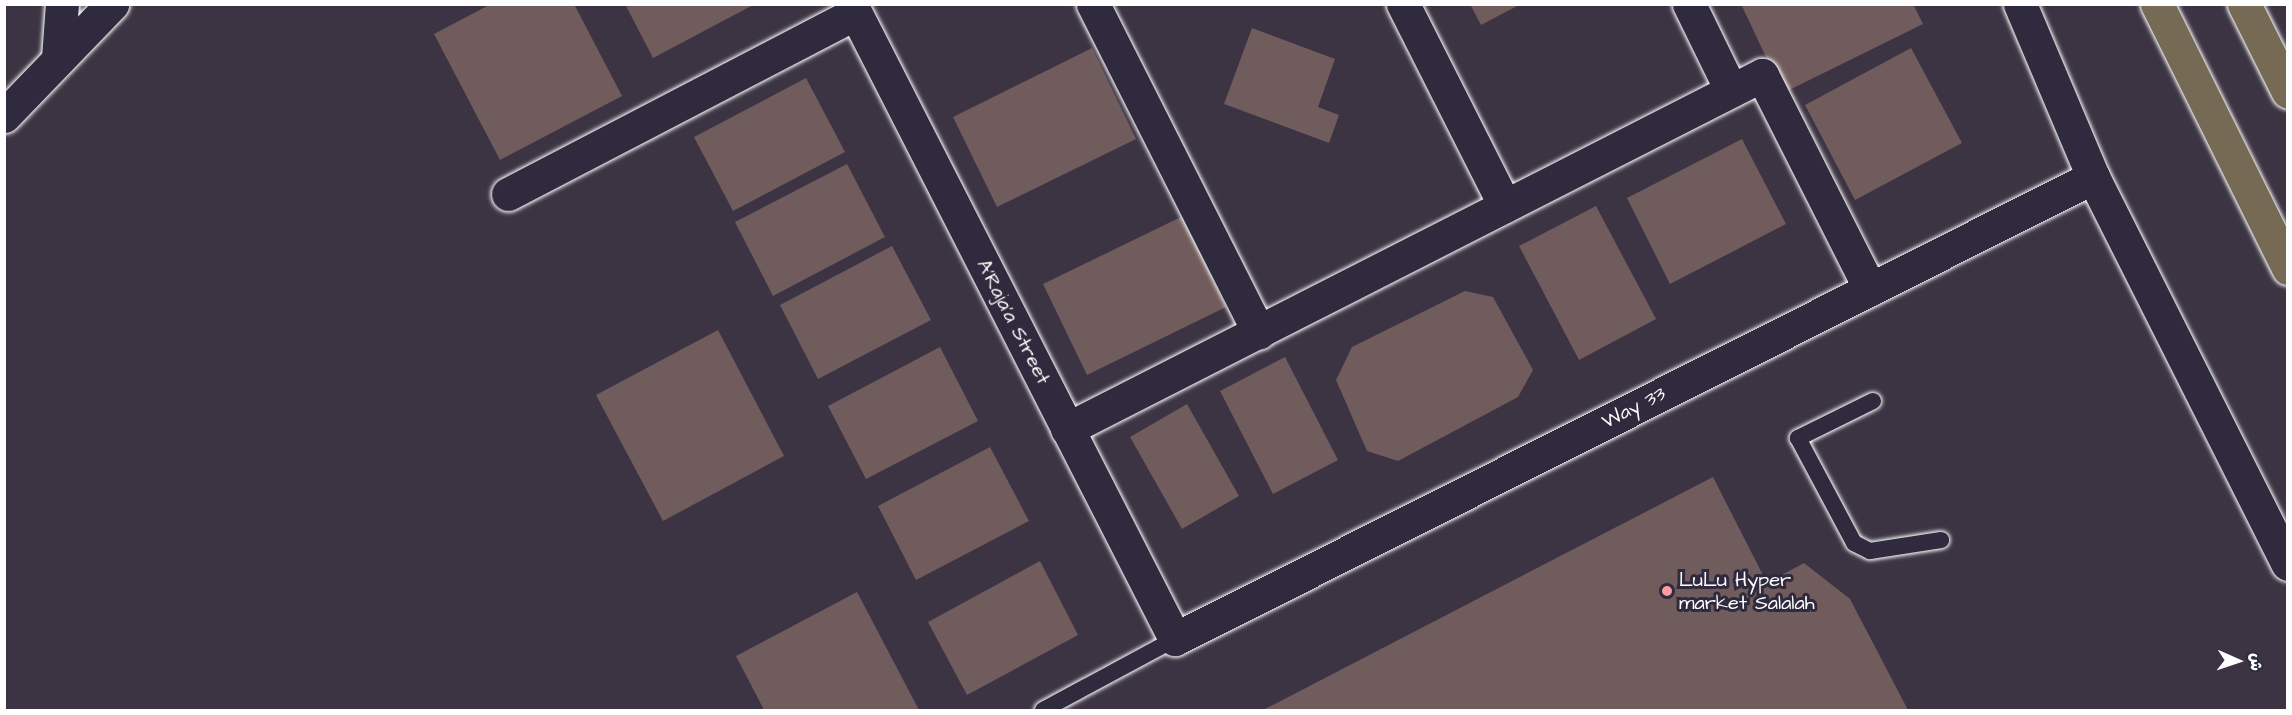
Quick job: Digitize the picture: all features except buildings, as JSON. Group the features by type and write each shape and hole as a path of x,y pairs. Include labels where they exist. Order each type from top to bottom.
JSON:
{"highway":[{"path":"2157,4 2288,268"},
{"path":"2244,4 2288,92"}],"street":[{"path":"58,58 62,4"},
{"path":"4,116 112,4"},
{"path":"1093,4 1259,332"},
{"path":"1403,4 1504,206"},
{"path":"1689,4 1731,90"},
{"path":"2020,4 2093,177 2288,564"},
{"path":"508,194 853,9"},
{"name":"A'Raja'a Street","path":"853,9 1175,639"},
{"path":"1067,429 1762,75 1870,289"},
{"name":"Way 33","path":"1175,639 2093,177"}],"lane":[{"path":"1873,401 1798,438 1854,543 1870,551 1941,540"},
{"path":"1043,711 1175,639"}],"place":[{"name":"LuLu Hyper market Salalah","path":"1667,591"}]}
